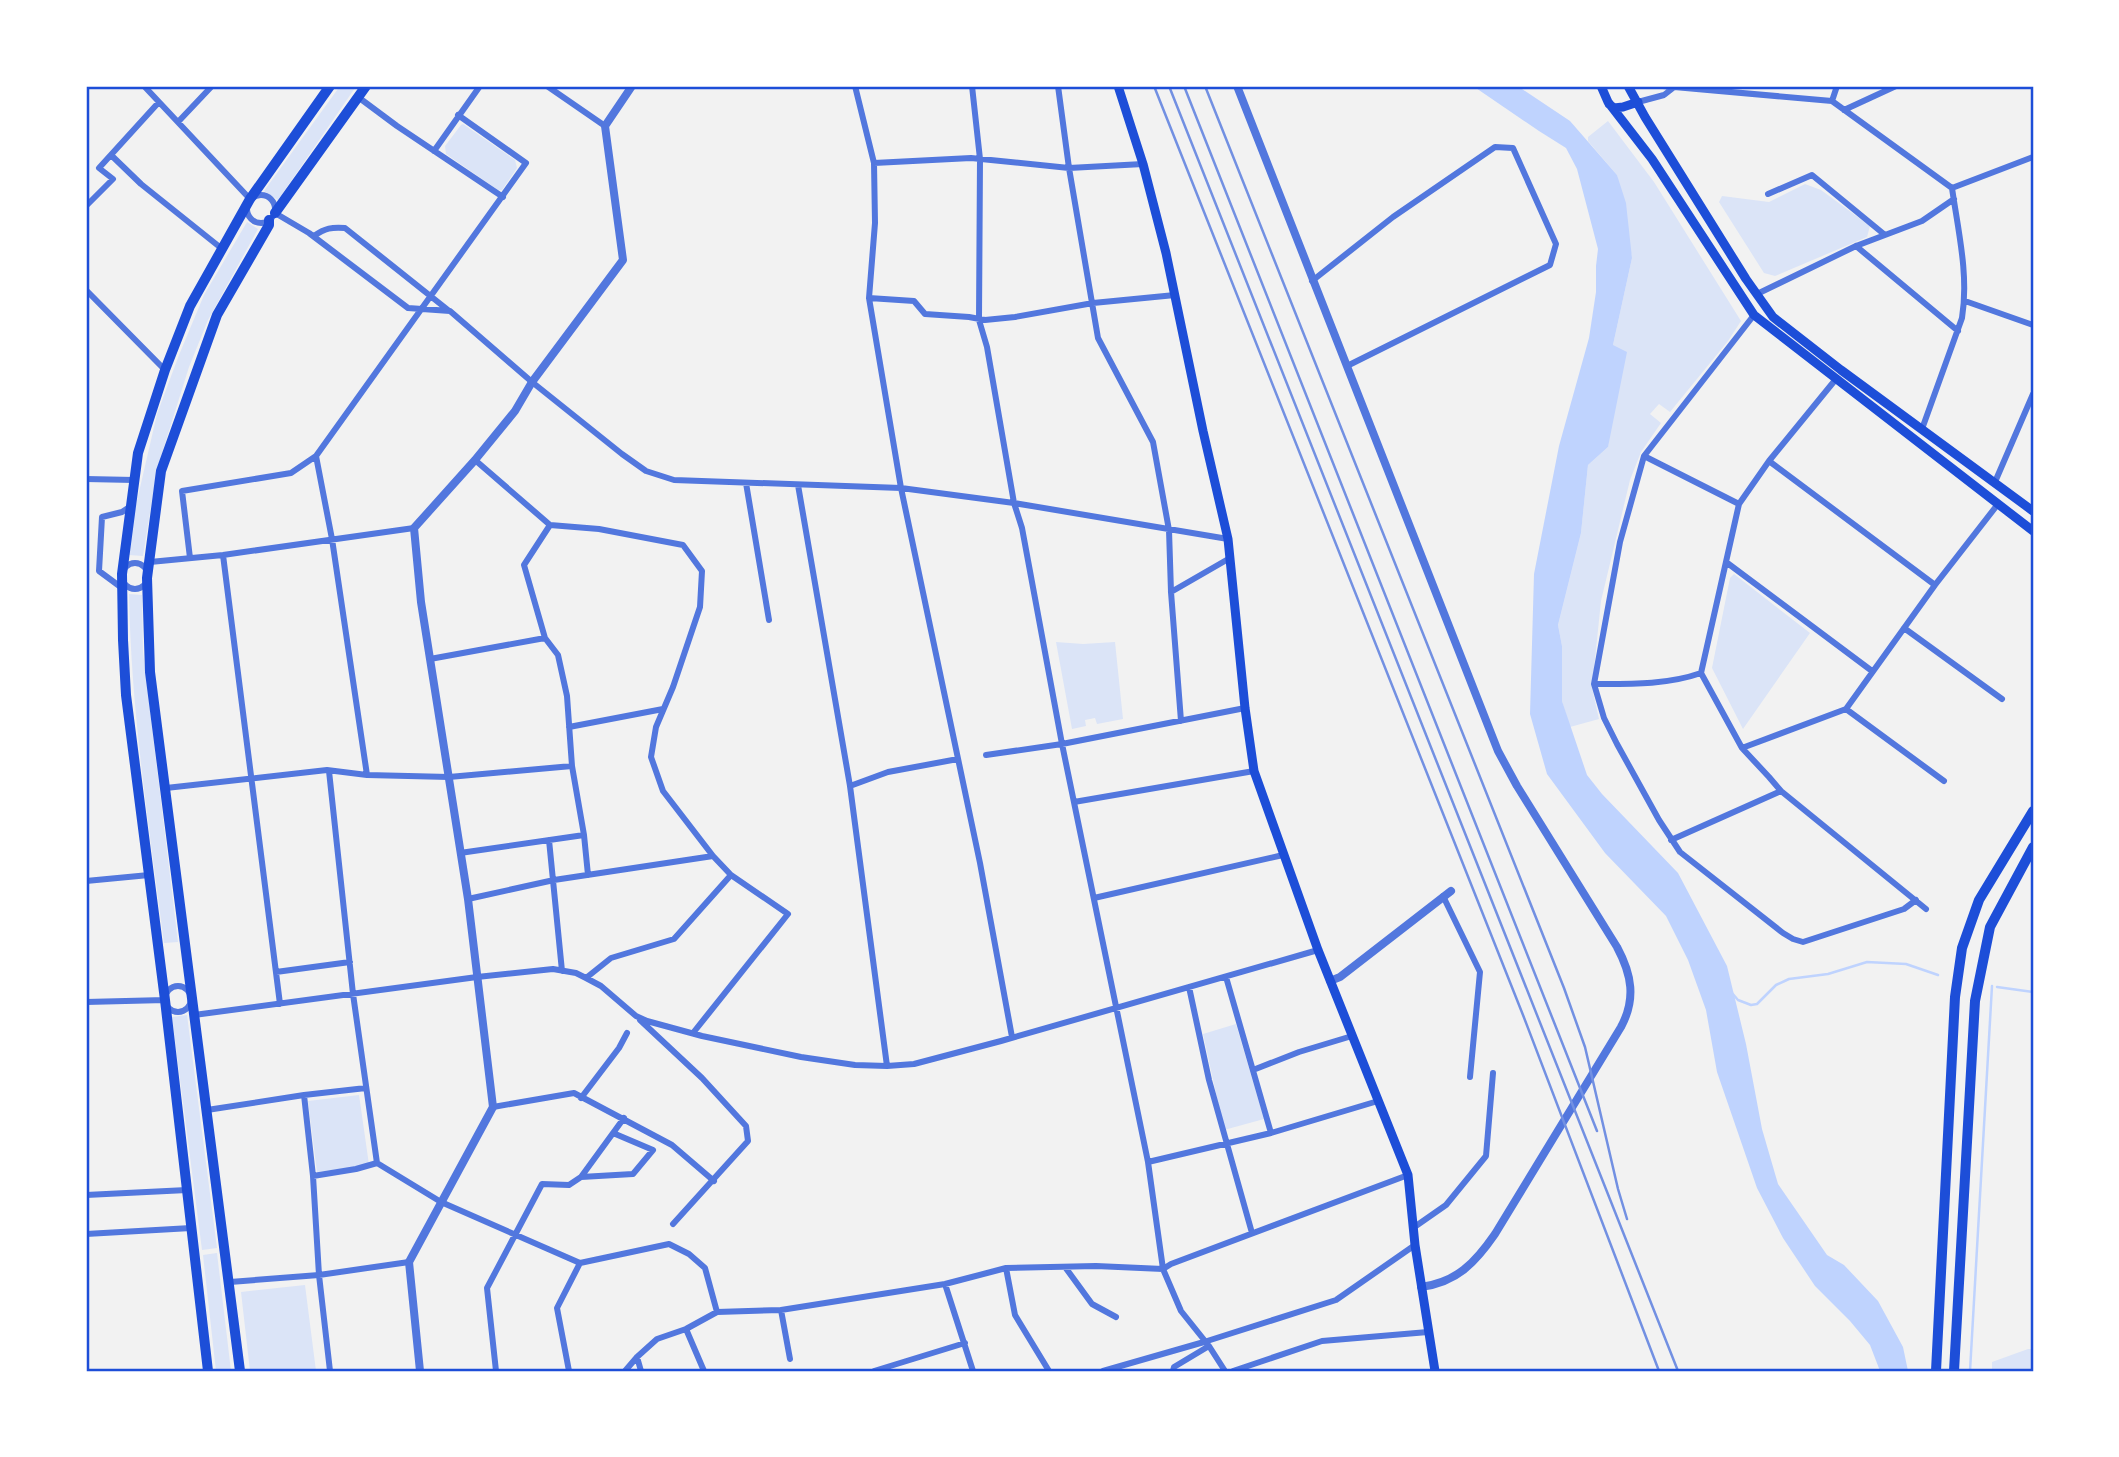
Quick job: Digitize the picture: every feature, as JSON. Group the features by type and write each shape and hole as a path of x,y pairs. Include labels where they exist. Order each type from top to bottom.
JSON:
{"highway":[{"path":"1936,1371 1955,997 1962,948 1979,900 2033,811"},
{"path":"1954,1371 1975,1001 1990,927 2033,847"}],"main road":[{"path":"240,1371 150,672 147,578 161,471 217,315 272,217 366,86"},
{"path":"1118,86 1143,164 1166,253 1228,539 1254,771 1318,950 1408,1175 1415,1245 1435,1371"},
{"path":"1601,86 1608,102 1652,159 1754,315 2033,531"},
{"path":"1608,86 1606,96 1614,108 1638,102"},
{"path":"1628,86 1756,294 1773,317 2033,512"},
{"path":"208,1371 126,695 122,574 138,453 165,370 190,306 250,199 326,87"}],"street":[{"path":"144,86 250,199"},
{"path":"178,122 212,86"},
{"path":"434,151 480,86"},
{"path":"547,86 605,126"},
{"path":"150,562 223,555 414,528 515,411 531,382 623,260 605,126 632,86"},
{"path":"855,86 874,163 875,223 869,298 901,488 1013,1037"},
{"path":"972,86 980,159 979,320 1148,1162 1163,1269 1181,1311 1225,1371"},
{"path":"1058,86 1098,338 1153,442 1169,530 1181,721"},
{"path":"1237,86 1498,751 1624,961 1631,982 1632,992 1627,1015 1621,1027 1479,1258 1464,1271 1447,1280 1421,1287"},
{"path":"1663,86 1745,89 1832,101 1952,188 1965,273 1965,301 1958,331 1922,429"},
{"path":"1832,101 1837,86"},
{"path":"1844,110 1896,86"},
{"path":"1638,102 1664,94 1674,87"},
{"path":"358,97 503,197"},
{"path":"86,206 113,179 99,169 159,102"},
{"path":"190,558 182,491 291,473 316,456 526,163 458,115"},
{"path":"1312,281 1393,217 1495,147 1513,148 1556,244 1550,265 1347,366"},
{"path":"111,155 141,184 221,248"},
{"path":"1952,188 2033,157"},
{"path":"874,163 980,159 1069,168 1143,164"},
{"path":"1768,194 1812,175 1885,235"},
{"path":"250,199 260,195 268,197 274,204 272,217"},
{"path":"250,199 248,212 252,220 261,223 272,217"},
{"path":"1756,294 1856,246 1922,220 1954,199"},
{"path":"272,217 314,236 408,308 450,311"},
{"path":"314,236 324,229 345,228 450,311 531,382 646,471 674,480 901,488 1014,503 1228,539"},
{"path":"1856,246 1958,331"},
{"path":"86,290 165,370"},
{"path":"869,298 914,301 925,314 979,320 1015,317 1093,303 1175,295"},
{"path":"1965,301 2033,325"},
{"path":"1754,315 1644,456 1620,542 1594,684 1604,718 1652,809 1680,852 1793,939 1803,942 1904,909 1916,900"},
{"path":"1836,379 1769,461 1739,504 1701,673 1742,748 1781,791 1926,909"},
{"path":"1995,482 2033,394"},
{"path":"316,456 332,539 367,775"},
{"path":"1644,456 1739,504"},
{"path":"475,460 550,525 599,528 683,545 702,571 701,607 656,727 651,757 663,790 713,856 731,875 788,914 693,1033"},
{"path":"1769,461 1935,585"},
{"path":"86,479 134,480"},
{"path":"746,483 769,620"},
{"path":"798,485 850,786 887,1066"},
{"path":"1742,748 1846,709 1935,585 1998,504"},
{"path":"121,588 99,571 102,517 122,512 131,506"},
{"path":"550,525 524,565 544,638 558,655 567,696 572,766 584,835 587,875"},
{"path":"414,528 421,602 468,899 493,1107 409,1262 420,1371"},
{"path":"223,555 280,1003"},
{"path":"1171,592 1230,558"},
{"path":"1726,562 1872,671"},
{"path":"134,563 145,569 147,578 141,587 133,589 123,582 122,574 126,566 134,563"},
{"path":"1904,628 2002,699"},
{"path":"430,659 544,638"},
{"path":"1594,684 1634,684 1685,679 1701,673"},
{"path":"569,727 663,709"},
{"path":"986,755 1062,744 1245,709"},
{"path":"1846,709 1944,780"},
{"path":"850,786 888,772 958,759"},
{"path":"166,788 329,771 449,777 572,766"},
{"path":"329,771 353,994 377,1163"},
{"path":"1074,802 1254,771"},
{"path":"1671,840 1781,791"},
{"path":"460,853 584,835"},
{"path":"549,840 562,971"},
{"path":"1094,898 1283,855"},
{"path":"468,899 554,880 713,856"},
{"path":"86,881 149,875"},
{"path":"586,978 611,958 674,939 731,875"},
{"path":"1330,981 1339,977 1447,893 1480,972 1470,1077"},
{"path":"636,1016 693,1033 801,1057 855,1065 914,1064 1318,950"},
{"path":"276,972 350,962"},
{"path":"194,1015 553,969 586,978 601,986 636,1016 702,1078 746,1126 748,1141 673,1224"},
{"path":"1226,977 1271,1133"},
{"path":"178,986 186,988 191,995 191,1004 180,1012 172,1011 166,1004 167,991 178,986"},
{"path":"1189,987 1209,1080 1252,1233"},
{"path":"86,1002 165,1000"},
{"path":"581,1098 619,1048 627,1033"},
{"path":"1253,1070 1352,1036"},
{"path":"1413,1228 1446,1205 1486,1156 1493,1073"},
{"path":"207,1110 366,1088"},
{"path":"493,1107 574,1093 672,1144 714,1181"},
{"path":"304,1095 330,1371"},
{"path":"1148,1162 1271,1133 1377,1101"},
{"path":"496,1371 487,1287 542,1184 569,1185 581,1177 624,1118"},
{"path":"581,1177 633,1174 653,1150 614,1133"},
{"path":"313,1176 377,1163 440,1202 580,1263 669,1244 689,1254 705,1268 717,1312"},
{"path":"625,1371 657,1339 686,1329 717,1312 780,1310 944,1284 1006,1268 1096,1266 1163,1269 1408,1175"},
{"path":"86,1195 187,1190"},
{"path":"86,1234 191,1228"},
{"path":"1103,1371 1206,1344 1335,1300 1415,1245"},
{"path":"230,1282 319,1275 409,1262"},
{"path":"569,1371 557,1308 580,1263"},
{"path":"1065,1267 1092,1304 1115,1317"},
{"path":"1006,1268 1015,1315 1049,1371"},
{"path":"944,1284 973,1371"},
{"path":"780,1310 790,1359"},
{"path":"686,1329 704,1371"},
{"path":"1233,1371 1322,1341 1428,1332"},
{"path":"874,1371 965,1343"},
{"path":"1173,1371 1174,1367 1206,1344"},
{"path":"637,1357 641,1371"}],"shaded area":[{"path":"340,86 355,88 278,200 264,191"},
{"path":"1608,121 1654,182 1741,321 1670,412 1659,404 1650,414 1661,423 1641,452 1630,480 1601,601 1592,688 1599,719 1570,727 1562,701 1562,646 1558,625 1581,533 1588,465 1608,447 1613,345 1632,258 1617,175 1588,141 1588,137"},
{"path":"463,124 515,160 517,168 502,190 498,190 446,154 445,146"},
{"path":"1805,184 1821,190 1870,226 1867,237 1775,276 1764,273 1719,202 1722,196 1769,202"},
{"path":"247,222 258,229 208,320 189,367 157,469 143,556 129,555 130,531 157,414 204,295"},
{"path":"1734,574 1810,633 1743,729 1712,668 1730,578"},
{"path":"129,594 142,595 143,652 178,942 164,943 137,725"},
{"path":"1056,642 1115,642 1123,719 1097,724 1095,718 1085,720 1086,726 1072,729"},
{"path":"187,1015 217,1248 202,1250 172,1017"},
{"path":"1236,1024 1264,1119 1224,1130 1203,1034"},
{"path":"359,1095 369,1165 317,1172 308,1101"},
{"path":"217,1253 231,1371 216,1371 203,1255"},
{"path":"305,1285 316,1371 250,1371 241,1292"},
{"path":"2033,1349 2033,1371 1992,1371 1992,1362"}],"water":[{"path":"1473,86 1519,87 1570,121 1617,175 1626,203 1632,258 1613,345 1627,352 1608,447 1588,465 1581,533 1558,625 1562,646 1562,701 1587,775 1678,873 1727,966 1746,1044 1762,1129 1778,1184 1827,1255 1844,1265 1878,1301 1903,1347 1908,1371 1880,1371 1870,1345 1815,1286 1783,1238 1757,1188 1717,1072 1706,1010 1688,960 1666,916 1605,853 1547,774 1530,714 1534,574 1559,446 1589,338 1596,292 1598,249 1577,169 1566,148"}],"waterway":[{"path":"1732,993 1738,1000 1751,1005 1757,1004 1776,985 1789,979 1828,974 1867,962 1906,964 1938,975"},
{"path":"1970,1371 1992,986"},
{"path":"1997,987 2033,992"}],"railway":[{"path":"1154,86 1523,1015 1659,1371"},
{"path":"1169,86 1678,1371"},
{"path":"1184,86 1597,1131"},
{"path":"1205,86 1564,988 1585,1047 1627,1219"}]}
